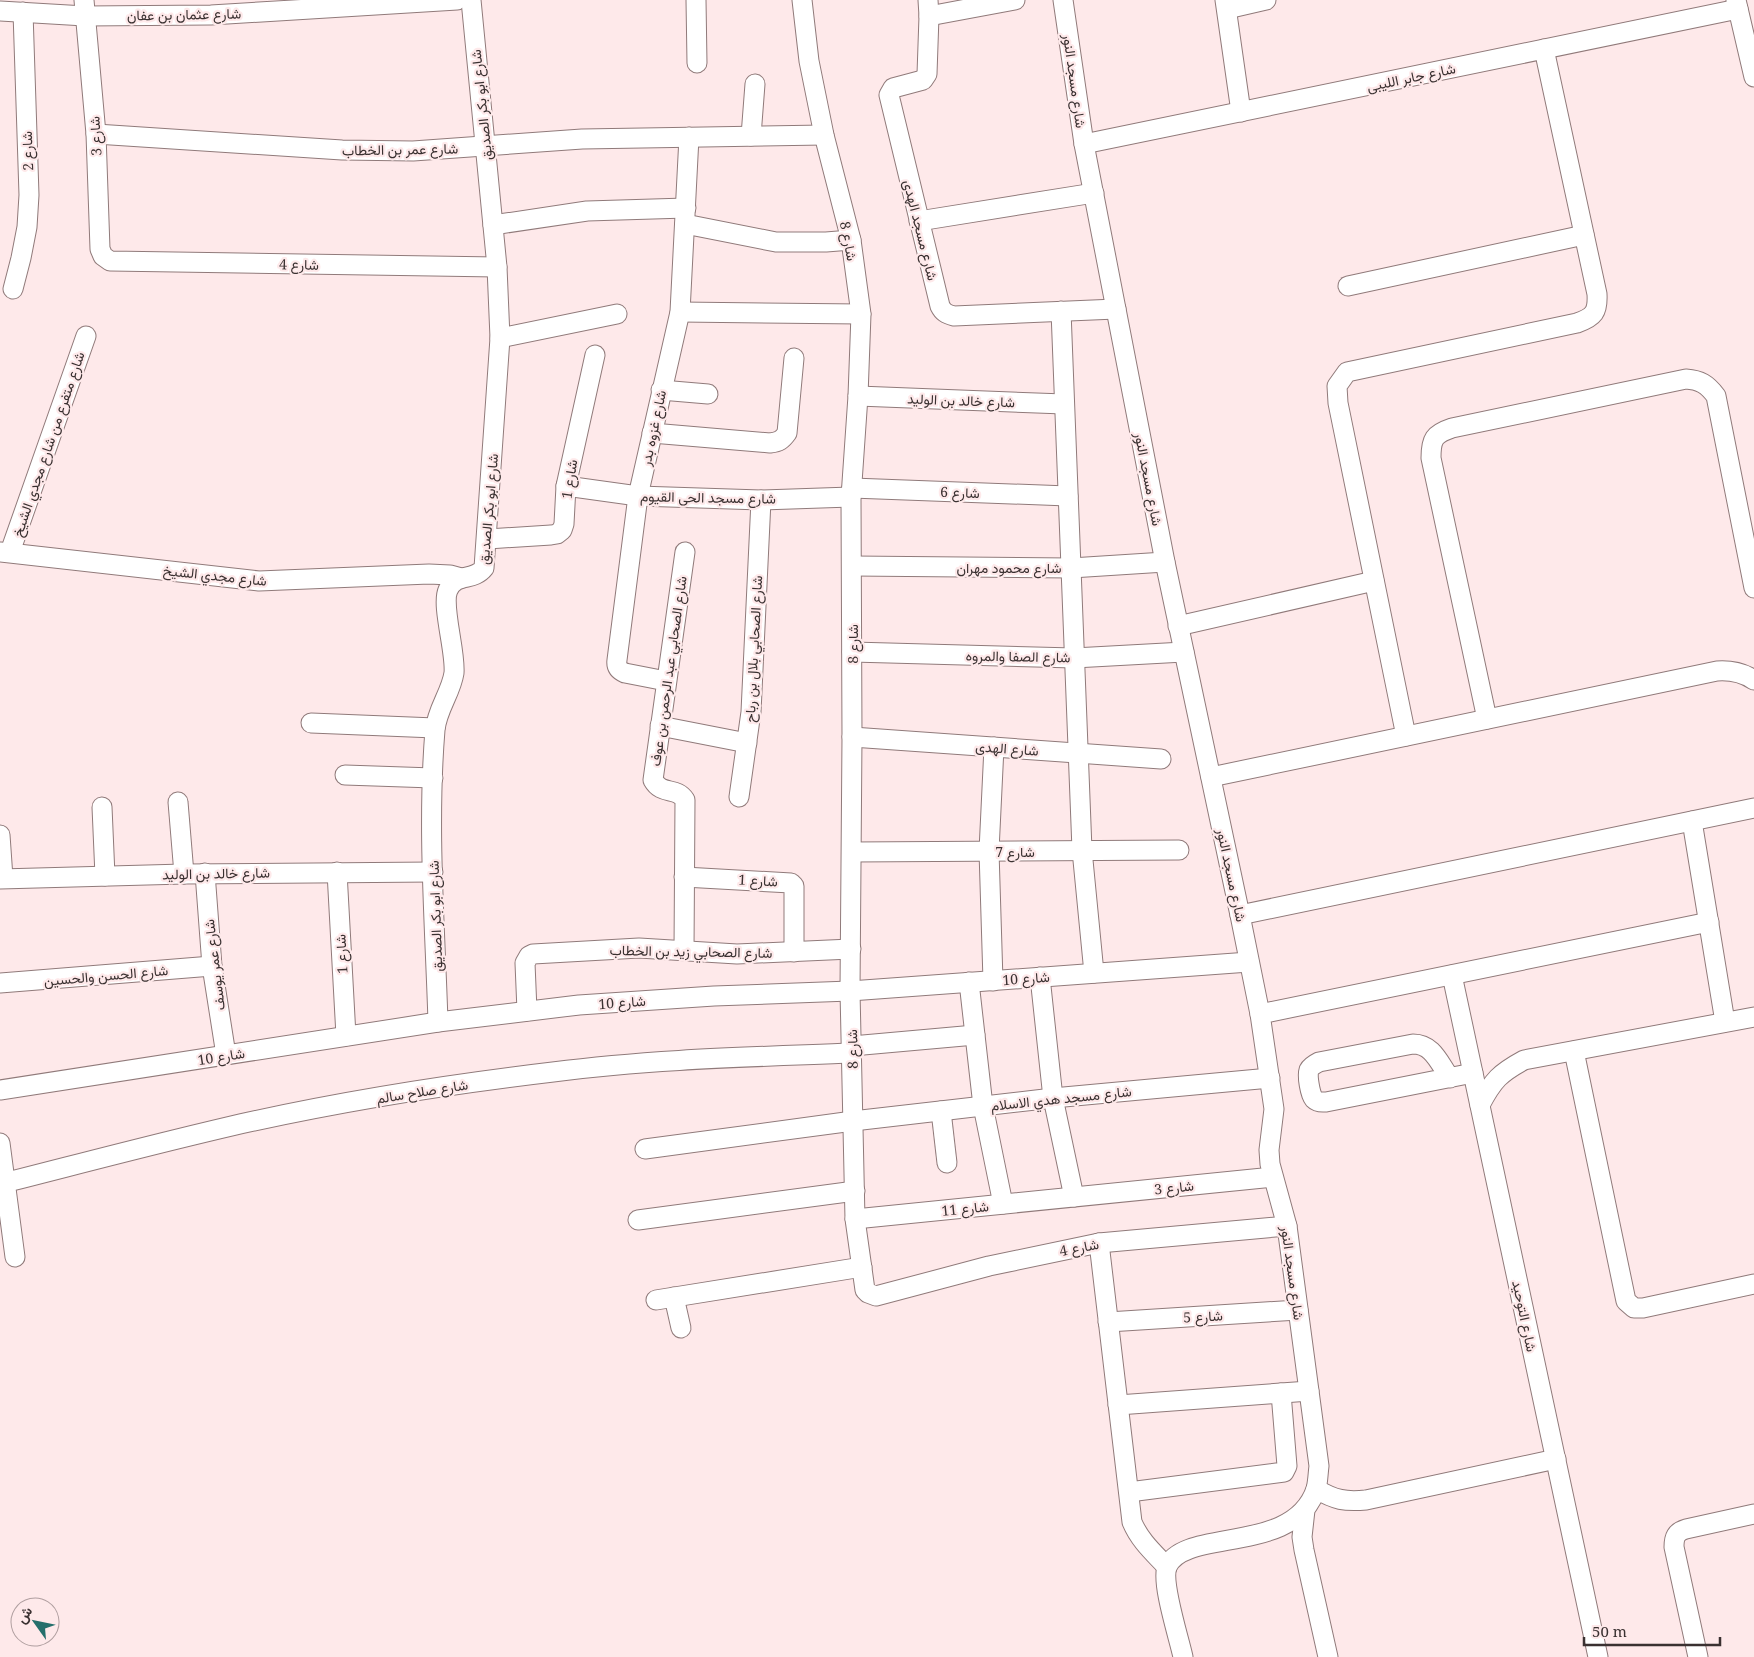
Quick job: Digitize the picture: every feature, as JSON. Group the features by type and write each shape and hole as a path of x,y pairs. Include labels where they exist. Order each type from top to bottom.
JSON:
{"street":[{"name":"شارع عثمان بن عفان","path":"0,10 23,12 84,8 212,15 457,0"},
{"name":"شارع ابو بكر الصديق","path":"438,1022 433,872 433,778 437,716 454,674 446,592 452,583 461,578 480,574 484,568 488,538 500,338 497,267 471,0"},
{"path":"696,0 697,63"},
{"name":"شارع 8","path":"802,0 809,61 824,135 851,240 861,314 852,493 850,991 856,1219 864,1285 872,1294"},
{"path":"928,8 1015,0"},
{"name":"شارع مسجد النور","path":"1063,0 1084,144 1165,562 1260,1014 1274,1109 1269,1150 1273,1177 1287,1226 1318,1466 1316,1489 1305,1510 1287,1525 1265,1532 1190,1549 1176,1555 1167,1567"},
{"path":"1241,112 1226,4 1266,0"},
{"path":"1737,5 1754,77"},
{"name":"شارع جابر الليبى","path":"1084,144 1544,49 1737,5"},
{"name":"شارع 3","path":"84,8 96,134 100,249 103,256"},
{"name":"شارع مسجد الهدى","path":"928,8 927,74 923,80 893,88 889,95 940,306 943,311 948,315 1116,309"},
{"name":"شارع 2","path":"13,289 25,235 29,195 23,12"},
{"path":"1406,736 1338,403 1337,386 1347,372 1577,323 1590,318 1597,307 1597,294 1544,49"},
{"path":"751,136 754,84"},
{"name":"شارع عمر بن الخطاب","path":"96,134 342,150 414,151 543,141 824,135"},
{"name":"شارع غزوه بدر","path":"666,681 625,673 616,666 638,496 680,312 689,137"},
{"path":"919,221 1094,194"},
{"path":"493,225 587,211 685,216 776,242 851,240"},
{"path":"1348,286 1584,236"},
{"name":"شارع 4","path":"103,256 110,261 118,262 497,267"},
{"path":"1061,311 1082,850 1094,973"},
{"path":"680,312 861,314"},
{"path":"500,338 617,314"},
{"name":"شارع متفرع من شارع مجدي الشيخ","path":"5,552 86,336"},
{"name":"شارع 1","path":"488,538 557,534 562,530 566,486 595,355"},
{"path":"652,433 770,444 777,442 787,433 794,358"},
{"path":"1487,719 1431,458 1431,444 1439,433 1452,428 1686,379 1698,380 1708,386 1716,396 1754,588"},
{"path":"661,390 708,394"},
{"name":"شارع خالد بن الوليد","path":"858,396 1064,404"},
{"name":"شارع مسجد الحى القيوم","path":"566,486 638,496 761,500 852,493"},
{"name":"شارع 6","path":"852,493 1068,496"},
{"name":"شارع الصحابي بلال بن رباح","path":"739,797 747,743 753,669 761,500"},
{"name":"شارع مجدي الشيخ","path":"5,552 259,581 434,574 461,578"},
{"name":"شارع الصحابي عبد الرحمن بن عوف","path":"684,950 685,800 676,792 662,790 656,786 653,780 685,552"},
{"name":"شارع محمود مهران","path":"853,566 1071,568 1165,562"},
{"path":"1178,626 1374,581"},
{"name":"شارع الصفا والمروه","path":"852,652 1074,658 1184,652"},
{"path":"1211,777 1717,671 1739,672 1754,680"},
{"path":"311,724 435,728"},
{"path":"660,726 747,743"},
{"name":"شارع الهدى","path":"852,737 1161,759"},
{"path":"993,981 989,851 994,747"},
{"path":"344,775 433,778"},
{"path":"178,802 184,874"},
{"path":"102,807 105,876"},
{"path":"1240,915 1754,808"},
{"path":"1692,821 1725,1022"},
{"path":"0,835 2,878"},
{"name":"شارع 7","path":"852,852 1179,850"},
{"name":"شارع 1","path":"337,872 346,1036"},
{"name":"شارع خالد بن الوليد","path":"2,878 205,873 433,872"},
{"name":"شارع عمر يوسف","path":"205,873 212,966 226,1055"},
{"name":"شارع 1","path":"684,877 791,883 794,886 794,952"},
{"path":"1260,1014 1709,922"},
{"name":"شارع الصحابي زيد بن الخطاب","path":"527,1011 525,963 529,956 533,954 639,948 737,954 851,949"},
{"name":"شارع 10","path":"0,1090 438,1022 579,1005 714,996 850,991 1249,962"},
{"name":"شارع الحسن والحسين","path":"0,983 212,966"},
{"name":"شارع التوحيد","path":"1452,974 1598,1657"},
{"path":"1040,977 1053,1098 1074,1197"},
{"path":"969,982 984,1106 1003,1204"},
{"path":"1480,1104 1490,1086 1505,1070 1524,1060 1754,1017"},
{"path":"852,1049 975,1035"},
{"path":"1450,1078 1428,1048 1421,1044 1319,1062 1313,1064 1309,1069 1308,1076 1314,1099 1320,1103 1450,1078 1473,1073"},
{"name":"شارع صلاح سالم","path":"3,1183 250,1122 477,1082 554,1071 632,1064 852,1049"},
{"path":"1574,1051 1626,1301 1634,1308 1643,1308 1754,1284"},
{"name":"شارع مسجد هدي الاسلام","path":"645,1149 853,1121 1053,1098 1270,1078"},
{"path":"941,1111 947,1163"},
{"path":"0,1143 3,1183 15,1257"},
{"name":"شارع 3","path":"1074,1197 1273,1177"},
{"path":"638,1220 855,1191"},
{"name":"شارع 11","path":"856,1219 1074,1197"},
{"name":"شارع 4","path":"872,1294 1099,1242 1287,1226"},
{"path":"1099,1242 1132,1522 1136,1533 1167,1567 1165,1582 1183,1657"},
{"path":"681,1328 665,1298 862,1267"},
{"name":"شارع 5","path":"1108,1322 1298,1310"},
{"path":"1118,1405 1309,1391"},
{"path":"1129,1492 1284,1472 1287,1466 1281,1393"},
{"path":"1316,1489 1331,1498 1349,1502 1366,1500 1556,1459"},
{"path":"1305,1510 1302,1537 1304,1550 1328,1657"},
{"path":"1698,1657 1674,1547 1674,1539 1678,1531 1686,1528 1754,1514"}]}
